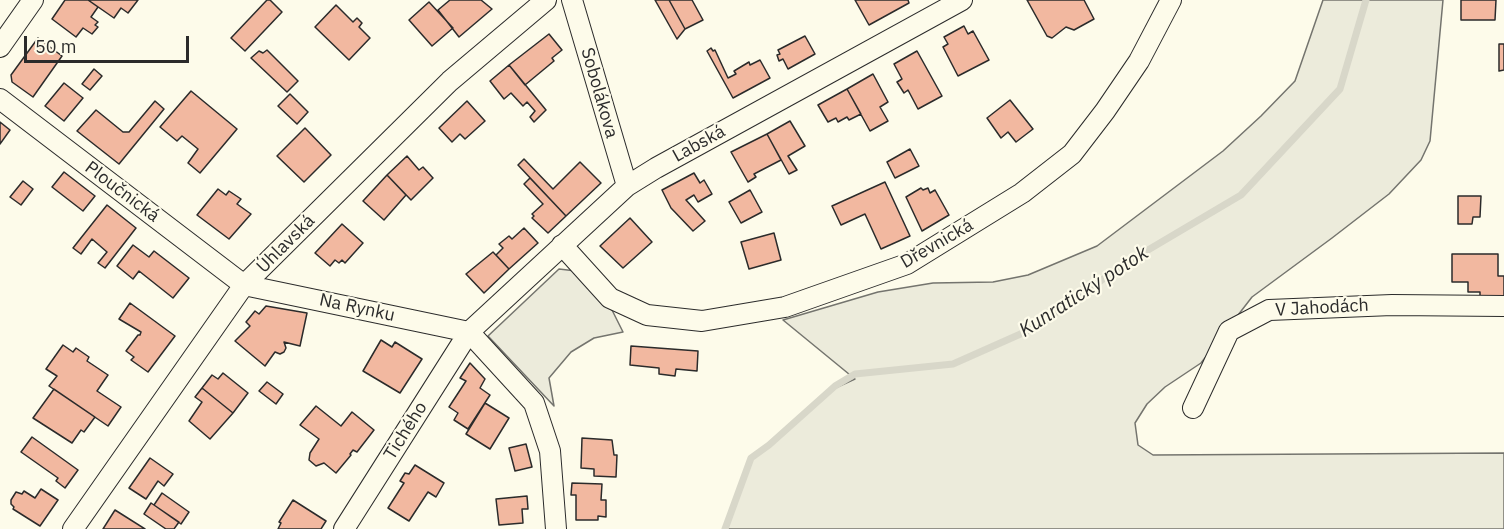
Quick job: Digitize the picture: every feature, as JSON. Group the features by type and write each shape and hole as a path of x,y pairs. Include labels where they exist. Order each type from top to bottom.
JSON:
{"street":[{"path":"0,47 33,0"},
{"name":"Úhlavská","path":"73,529 244,285 450,81 546,0"},
{"name":"Sobolákova","path":"572,0 627,186"},
{"name":"Labská","path":"469,332 627,186 962,0"},
{"name":"Dřevnická","path":"562,245 610,298 647,315 702,321 785,307 908,264 1022,193 1072,153 1105,111 1139,61 1171,0"},
{"name":"Ploučnická","path":"0,99 244,285"},
{"name":"Na Rynku","path":"244,285 469,332"},
{"name":"V Jahodách","path":"1193,408 1229,331 1269,310 1392,305 1504,306"},
{"path":"469,332 534,403 550,451 556,529"},
{"name":"Tichého","path":"344,529 469,332"}],"shaded area":[{"path":"1323,0 1443,0 1430,141 1421,160 1389,194 1252,297 1201,363 1165,387 1147,404 1135,423 1138,445 1153,455 1504,453 1504,529 724,529 751,458 831,390 855,379 783,320 878,292 933,283 993,282 1028,275 1097,246 1223,151 1295,81"},
{"path":"559,269 576,271 611,308 623,332 594,338 571,352 549,378 554,406 488,336"}],"building":[{"path":"65,0 88,0 98,7 91,17 98,22 95,25 98,27 92,34 83,28 76,37 52,19"},
{"path":"88,0 138,0 128,13 121,8 114,18"},
{"path":"267,0 270,0 282,12 245,51 231,38"},
{"path":"450,0 481,0 492,9 459,37 438,10"},
{"path":"655,0 669,0 685,29 677,39"},
{"path":"669,0 692,0 703,20 685,29"},
{"path":"855,0 908,0 909,3 869,25"},
{"path":"1027,0 1084,0 1094,19 1074,30 1066,27 1052,38 1047,36"},
{"path":"1461,0 1496,0 1495,20 1461,20"},
{"path":"429,2 453,28 432,46 409,20"},
{"path":"336,5 353,22 357,18 362,23 359,27 370,38 349,60 315,27"},
{"path":"964,26 968,34 973,31 989,60 958,76 943,47 948,44 944,37"},
{"path":"549,34 562,50 552,58 554,61 525,85 509,65"},
{"path":"805,36 815,54 788,69 783,59 779,61 778,50"},
{"path":"38,38 62,56 33,97 12,82 11,75"},
{"path":"1499,44 1504,44 1504,70 1499,71"},
{"path":"711,48 715,50 728,78 736,74 734,71 749,62 750,65 760,60 770,78 733,98 707,51"},
{"path":"267,50 298,81 287,92 251,58 259,51 263,53"},
{"path":"917,51 942,96 918,109 908,90 904,93 897,82 902,79 894,64"},
{"path":"509,65 546,110 534,122 530,117 535,111 527,102 523,106 511,93 504,99 490,81"},
{"path":"94,69 102,76 90,90 82,84"},
{"path":"873,74 888,102 880,107 888,121 870,131 847,89"},
{"path":"64,83 83,98 64,121 45,106"},
{"path":"847,89 861,114 849,120 847,117 838,122 836,118 828,122 818,105"},
{"path":"191,91 237,129 200,173 188,163 198,149 182,136 177,141 160,127"},
{"path":"290,94 308,112 297,124 278,106"},
{"path":"1010,100 1033,129 1016,142 1008,132 1001,138 987,118"},
{"path":"155,101 164,109 119,164 77,131 96,110 123,132 129,132"},
{"path":"467,101 485,121 465,139 460,134 452,142 439,128"},
{"path":"790,121 805,146 788,156 797,170 789,174 767,134"},
{"path":"0,122 10,130 0,144"},
{"path":"305,128 331,155 304,182 277,156"},
{"path":"767,134 781,160 754,174 756,177 748,182 731,152"},
{"path":"910,149 919,166 895,178 887,162"},
{"path":"407,156 419,170 423,167 433,178 411,200 387,175"},
{"path":"524,159 553,189 580,162 601,183 566,216 518,165"},
{"path":"64,172 95,196 83,211 52,187"},
{"path":"694,173 700,183 704,180 712,194 698,202 694,195 686,200 705,221 693,231 671,208 662,190"},
{"path":"387,175 406,195 384,220 363,201"},
{"path":"530,178 566,216 548,233 532,218 534,216 532,214 543,204 524,184"},
{"path":"23,181 33,189 21,205 10,197"},
{"path":"885,182 910,236 881,249 865,214 841,225 832,206"},
{"path":"921,188 923,190 928,188 930,193 935,190 949,215 922,231 906,197"},
{"path":"218,189 226,195 229,191 241,199 237,204 251,214 229,239 197,215"},
{"path":"750,190 762,212 741,223 729,202"},
{"path":"1458,196 1481,196 1480,217 1473,217 1472,224 1458,224"},
{"path":"107,205 136,228 105,268 98,263 107,252 92,239 81,254 73,248"},
{"path":"630,218 652,242 623,268 600,246"},
{"path":"342,224 363,243 345,263 342,260 339,263 335,260 330,266 315,253"},
{"path":"524,228 538,243 509,269 496,255 503,248 499,244 509,236 512,239"},
{"path":"774,233 781,260 749,269 741,242"},
{"path":"133,245 149,257 154,251 189,278 173,298 139,271 133,279 117,266"},
{"path":"493,252 509,269 484,293 466,274"},
{"path":"1452,254 1498,254 1498,276 1504,276 1504,298 1480,298 1480,292 1468,292 1468,282 1452,282"},
{"path":"130,303 175,336 148,372 131,360 134,357 126,351 141,332 119,319"},
{"path":"266,306 307,313 300,346 284,342 286,348 284,352 280,354 275,352 265,366 235,341 250,326 246,322 255,311 259,314"},
{"path":"381,340 392,347 395,342 422,359 400,393 363,371"},
{"path":"63,345 73,352 76,348 89,357 87,361 108,375 97,391 121,407 108,426 49,386 57,376 46,369"},
{"path":"631,346 698,351 697,371 676,369 675,376 659,374 659,368 630,365"},
{"path":"470,363 485,379 480,388 490,395 468,429 454,420 458,413 449,407 466,381 460,378"},
{"path":"223,373 248,393 233,413 202,388 212,375 218,379"},
{"path":"267,382 283,394 276,404 259,391"},
{"path":"202,388 233,413 210,439 189,421 202,402 195,397"},
{"path":"54,389 95,417 84,432 81,430 72,443 33,418"},
{"path":"485,403 509,418 490,449 466,434"},
{"path":"316,406 341,426 352,412 374,430 357,452 353,450 336,473 324,463 316,466 309,460 310,453 319,439 300,425"},
{"path":"32,437 78,470 65,488 56,481 58,478 21,452"},
{"path":"582,438 612,440 614,455 617,455 616,477 594,476 594,469 581,468"},
{"path":"526,444 532,467 515,471 509,448"},
{"path":"150,458 173,474 164,486 158,481 146,499 129,488"},
{"path":"415,465 444,483 436,497 428,492 409,521 388,508 404,483 400,481 405,473 409,474"},
{"path":"572,483 602,484 601,500 606,500 606,517 598,516 598,520 576,520 576,495 571,495"},
{"path":"41,489 58,500 40,526 13,509 11,500 16,492 22,494 24,491 35,498"},
{"path":"162,493 189,512 181,524 154,505"},
{"path":"527,496 528,509 522,509 523,523 499,525 496,499"},
{"path":"293,500 326,521 321,529 278,529 281,523 279,522"},
{"path":"151,503 179,522 174,529 166,529 144,514"},
{"path":"115,510 145,529 103,529"}],"waterway":[{"name":"Kunratický potok","path":"725,529 751,458 769,445 835,386 855,374 953,364 1034,328 1126,263 1241,195 1340,89 1366,0"}]}
